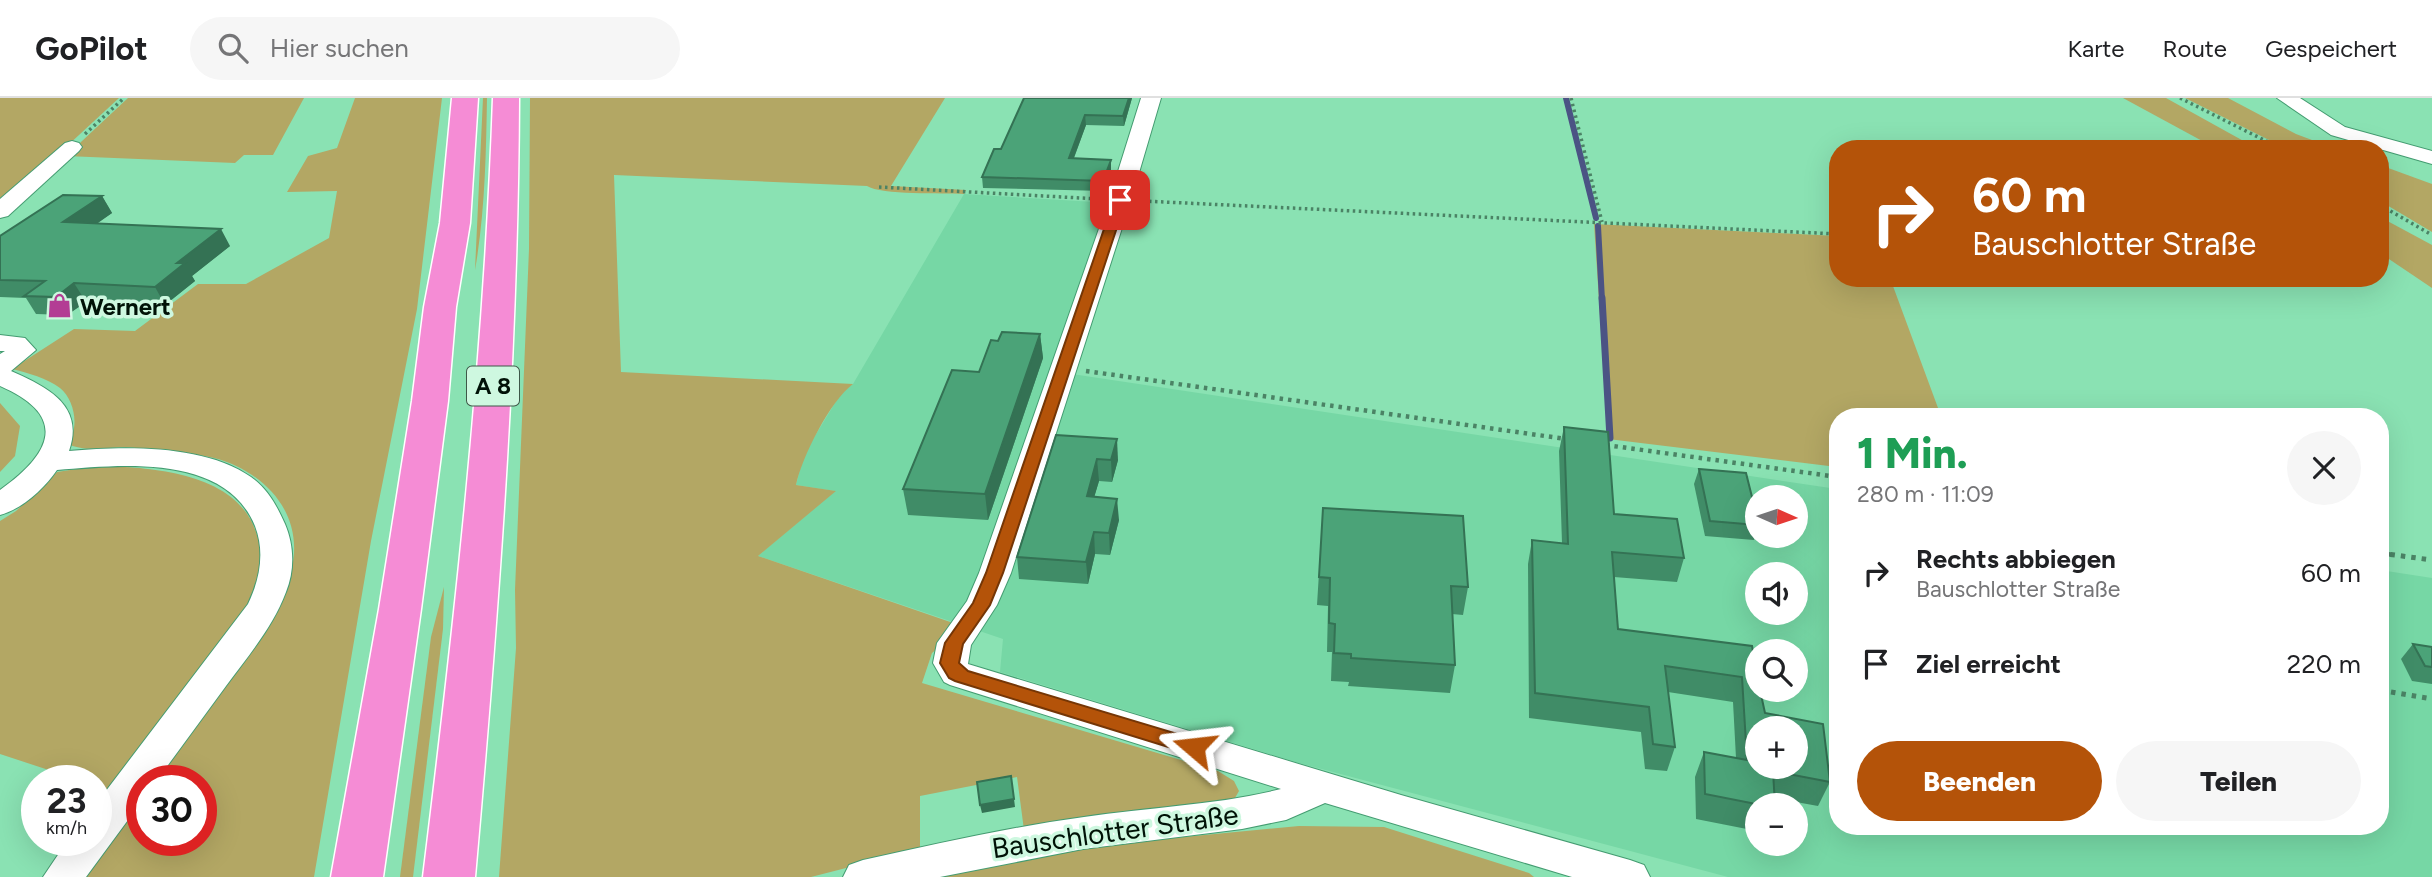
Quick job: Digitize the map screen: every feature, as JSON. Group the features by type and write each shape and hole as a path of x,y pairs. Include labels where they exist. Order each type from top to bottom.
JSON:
{"highway":[{"name":"A 8","path":"357,877 400,609 430,401 440,307 455,223 465,98"},
{"name":"A 8","path":"449,877 471,673 492,414 501,265 506,98"}],"street":[{"name":"Bauschlotter Straße","path":"1150,98 1120,200 995,573 981,605 954,643 950,663 956,673 1630,877"},
{"path":"2287,98 2338,131 2369,140"},
{"path":"2389,146 2432,158"},
{"path":"0,211 72,147"},
{"path":"0,343 16,344 23,350 0,367"},
{"path":"0,376 34,391 55,408 61,425 55,449 48,462 26,486 0,505"},
{"path":"48,462 104,456 197,465 233,479 256,495 271,518 276,545 275,572 267,600 112,812"},
{"name":"Bauschlotter Straße","path":"863,877 1083,833 1242,813 1286,804 1323,786"},
{"path":"63,877 79,856"}],"path":[{"path":"72,147 124,98"},
{"path":"1571,98 1602,222"},
{"path":"2180,98 2264,140"},
{"path":"879,187 1829,234"},
{"path":"2389,210 2432,235"},
{"path":"1064,368 1572,440"},
{"path":"1598,444 1829,476"},
{"path":"2389,553 2432,560"},
{"path":"2391,692 2432,699"}],"shaded area":[{"path":"0,98 119,98 0,208"},
{"path":"128,98 304,98 273,155 244,155 235,163 66,156"},
{"path":"355,98 442,98 417,309 371,541 314,877 84,877 99,856 112,856 112,838 126,819 126,856 217,856 217,765 164,765 275,609 292,567 292,529 286,512 264,484 232,464 184,453 127,447 93,449 67,444 74,431 74,415 65,393 55,384 12,369 74,329 135,331 198,284 246,284 329,238 337,191 287,192 308,156 337,148"},
{"path":"483,98 487,98 485,162 475,270"},
{"path":"530,98 945,98 891,186 966,190 964,194 899,192 867,186 614,175 621,372 853,384 835,403 818,430 796,485 836,491 758,556 959,625 949,639 932,653 922,683 1218,771 1234,781 1239,791 1232,803 1024,830 1017,777 920,796 920,849 811,877 499,877 516,648 515,590 529,249"},
{"path":"2123,98 2166,98 2242,140 2200,140"},
{"path":"2185,98 2228,98 2312,140 2269,140"},
{"path":"2389,168 2432,184 2432,232 2389,206"},
{"path":"964,194 1095,202 1110,210 1052,371 1829,488 1829,835 2389,835 2389,571 2432,578 2432,877 1728,877 1299,763 1000,672 1003,639 758,556 835,491 796,485 804,454 841,393 853,384"},
{"path":"2389,222 2432,245 2432,288 2389,259"},
{"path":"1594,224 1829,236 1829,287 1893,287 1938,408 1829,408 1829,466 1608,439"},
{"path":"0,403 20,426 15,456 0,472"},
{"path":"97,466 142,468 191,477 232,498 247,514 262,548 261,572 254,598 135,765 126,765 126,778 112,798 112,765 33,765 0,754 0,521 16,511 57,472"},
{"path":"444,587 443,629 413,877 400,877 431,637"},
{"path":"1299,826 1384,827 1529,873 1534,877 938,877 1090,846"}],"building":[{"path":"1024,98 1129,98 1123,116 1085,115 1069,158 1111,160 1103,181 982,177 994,149 1001,149"},
{"path":"63,195 102,196 63,222 221,229 177,263 185,263 155,287 74,283 56,297 24,296 45,281 0,280 0,236"},
{"path":"1002,332 1040,334 985,494 903,489 952,370 979,372 991,340 998,341"},
{"path":"1564,427 1608,432 1614,514 1677,519 1684,558 1612,552 1618,629 1745,645 1745,702 1763,702 1765,713 1781,716 1745,716 1745,727 1742,677 1665,666 1675,747 1653,744 1649,707 1535,693 1532,540 1568,544"},
{"path":"1056,435 1117,439 1111,460 1097,459 1087,496 1117,499 1109,533 1094,532 1086,562 1017,557"},
{"path":"1699,469 1746,473 1749,485 1745,485 1745,524 1710,521"},
{"path":"1323,508 1463,516 1468,587 1451,586 1455,665 1351,658 1351,654 1334,653 1335,624 1329,623 1330,578 1319,577"},
{"path":"2413,644 2432,647 2432,667 2425,666"},
{"path":"1808,721 1823,724 1829,782 1808,778"},
{"path":"1704,752 1745,760 1745,779 1773,779 1774,793 1745,793 1745,802 1705,794"},
{"path":"1011,776 1014,799 980,805 977,782"}],"waterway":[{"path":"1566,98 1596,218"},
{"path":"1598,226 1602,300"},
{"path":"1602,298 1610,438"}],"place":[{"name":"Wernert","path":"60,306"}],"route":[{"path":"1120,200 995,573 981,605 954,643 950,663 956,673 962,676 1194,747"}]}
